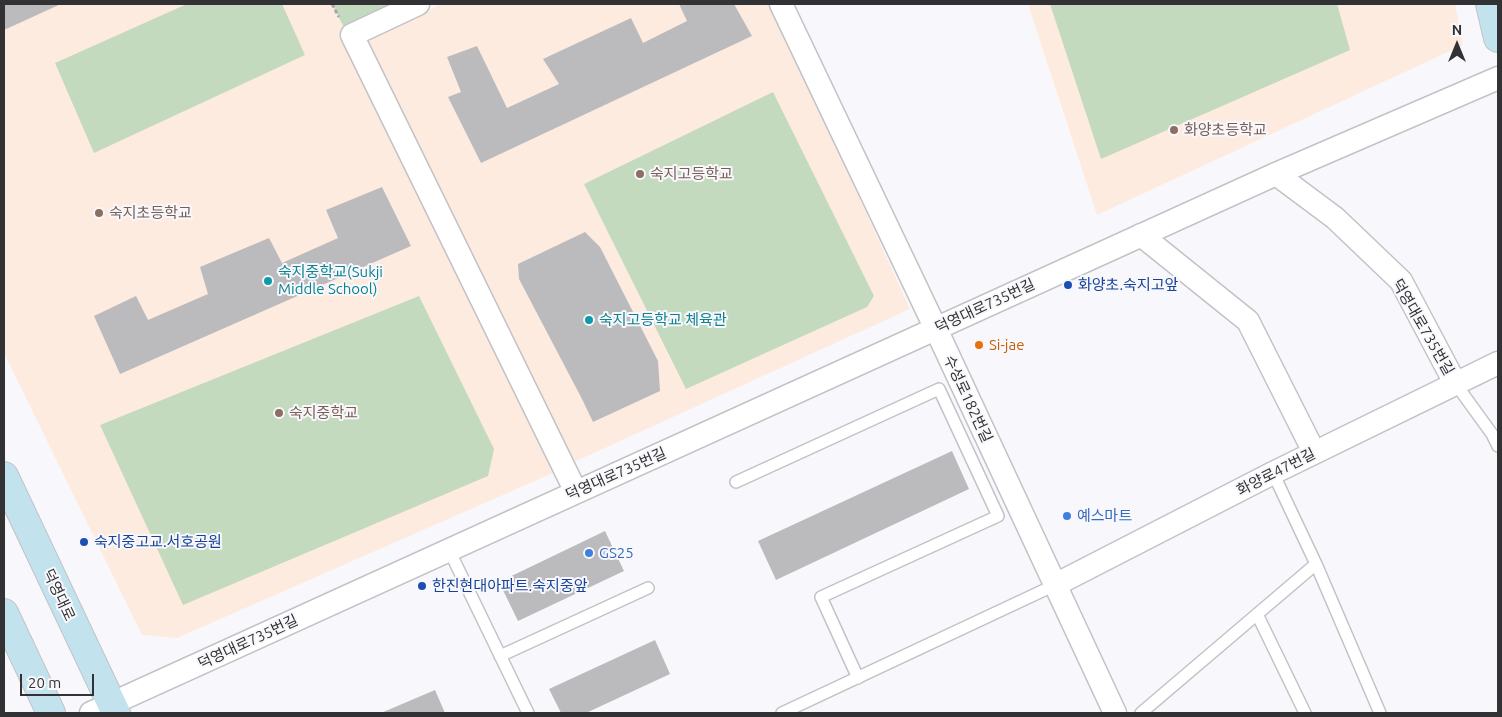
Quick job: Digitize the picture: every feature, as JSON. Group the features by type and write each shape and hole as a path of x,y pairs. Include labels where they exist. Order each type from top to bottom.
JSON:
{"main road":[{"path":"1490,4 1498,38"},
{"name":"덕영대로","path":"4,476 106,710"},
{"path":"4,613 51,713"}],"street":[{"path":"418,4 352,35 576,492"},
{"name":"수성로182번길","path":"781,4 936,329 1115,713"},
{"name":"덕영대로735번길","path":"106,710 449,550 1141,235 1498,78"},
{"name":"덕영대로735번길","path":"1276,174 1336,218 1401,281 1455,383"},
{"path":"1141,235 1248,321 1314,452"},
{"name":"화양로47번길","path":"1056,585 1314,452 1498,363"}],"lane":[{"path":"1455,383 1492,434 1498,446"},
{"path":"736,482 939,389 998,516 821,597 858,678"},
{"path":"1273,473 1316,564 1380,713"},
{"path":"449,550 528,713"},
{"path":"1141,713 1316,564"},
{"path":"782,713 1056,585"},
{"path":"500,656 648,588"},
{"path":"1257,614 1305,713"}],"shaded area":[{"name":"숙지중학교","path":"4,4 332,4 553,473 177,638 142,635 4,353"},
{"name":"숙지고등학교","path":"441,4 771,4 910,309 574,462 365,39"},
{"name":"화양초등학교","path":"1028,4 1455,4 1463,45 1097,215"}],"green space":[{"path":"187,4 282,4 305,55 94,153 55,63"},
{"path":"332,4 392,4 344,28"},
{"path":"1050,4 1337,4 1350,50 1101,159"},
{"path":"773,92 874,296 867,307 686,389 584,184"},
{"path":"419,296 494,449 488,476 183,605 100,425"}],"building":[{"path":"4,4 61,4 4,30"},
{"path":"679,4 734,4 752,36 481,163 448,97 461,92 447,57 477,46 507,108 559,84 543,59 631,18 643,43 687,21"},
{"name":"숙지중학교(Sukji Middle School)","path":"382,187 411,246 120,374 94,316 136,296 148,320 208,294 200,267 269,238 282,263 338,238 326,210"},
{"name":"숙지고등학교 체육관","path":"585,232 600,247 658,361 660,391 593,422 519,279 518,264"},
{"path":"952,451 969,489 776,580 758,541"},
{"path":"605,531 624,571 518,621 499,582"},
{"path":"655,640 670,674 586,713 561,713 549,689"},
{"path":"435,690 445,713 381,713"}],"place":[{"name":"화양초등학교","path":"1174,130"},
{"name":"숙지고등학교","path":"640,174"},
{"name":"숙지초등학교","path":"99,213"},
{"name":"숙지중학교(Sukji Middle School)","path":"268,281"},
{"name":"화양초.숙지고앞","path":"1068,285"},
{"name":"숙지고등학교 체육관","path":"589,320"},
{"name":"Si-jae","path":"979,345"},
{"name":"숙지중학교","path":"279,413"},
{"name":"예스마트","path":"1067,516"},
{"name":"숙지중고교.서호공원","path":"84,542"},
{"name":"GS25","path":"589,553"},
{"name":"한진현대아파트.숙지중앞","path":"422,586"}]}
